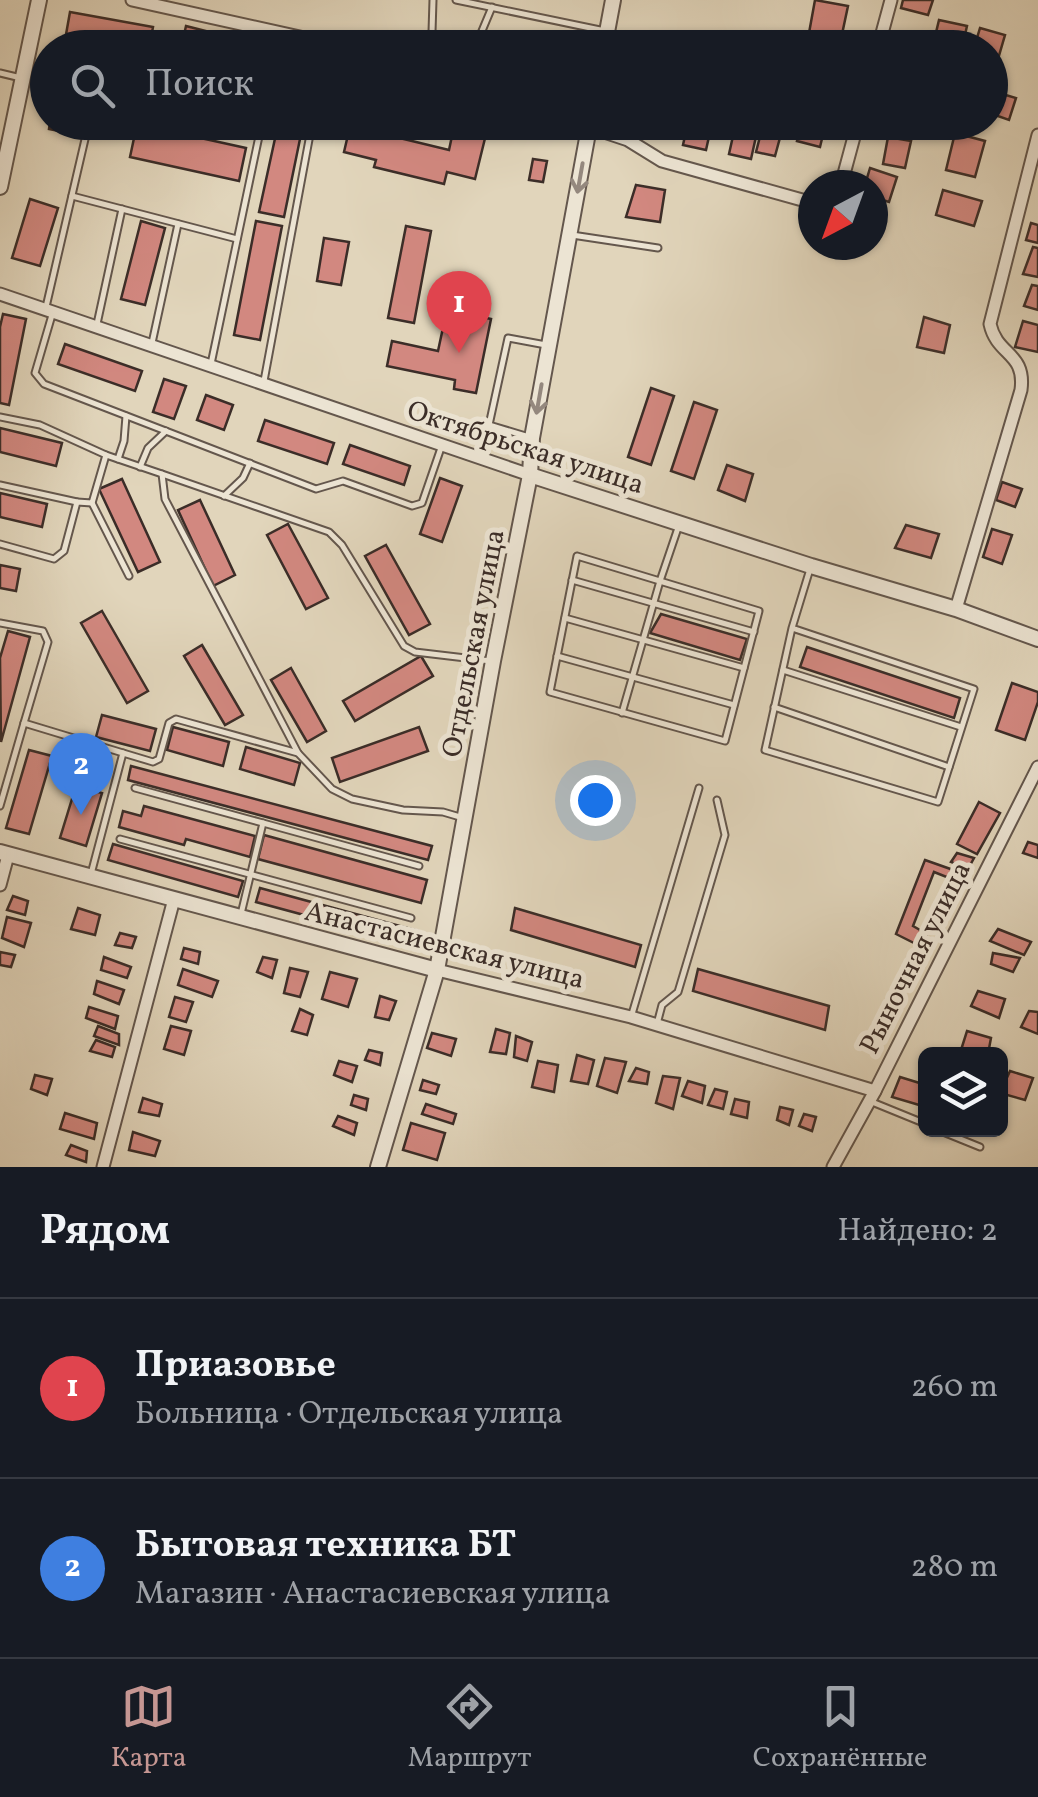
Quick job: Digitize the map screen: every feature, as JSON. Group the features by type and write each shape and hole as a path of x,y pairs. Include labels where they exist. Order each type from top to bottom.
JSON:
{"street":[{"path":"32,30 39,0"},
{"path":"132,0 268,30"},
{"path":"607,30 612,0"},
{"path":"883,30 891,0"},
{"path":"0,187 30,39"},
{"path":"956,609 1021,390 1023,376 1018,361 993,338 990,324 1038,134"},
{"name":"Отдельская улица","path":"378,1167 438,970 530,475 532,438 587,140"},
{"path":"628,140 662,161 798,199"},
{"path":"845,170 853,140"},
{"name":"Октябрьская улица","path":"0,294 530,475 956,609 1038,639"},
{"name":"Рыночная улица","path":"833,1167 1038,768"},
{"path":"0,886 4,854"},
{"name":"Анастасиевская улица","path":"4,854 438,970 631,1017 872,1096"},
{"path":"103,1167 174,900"}],"lane":[{"path":"432,30 433,0"},
{"path":"456,0 570,30"},
{"path":"482,30 492,8"},
{"path":"0,72 21,78"},
{"path":"86,140 36,374 44,384 316,489 343,481 412,506 422,502 442,445"},
{"path":"210,366 258,140"},
{"path":"264,384 308,140"},
{"path":"72,196 238,239"},
{"path":"97,327 122,209"},
{"path":"151,346 178,224"},
{"path":"569,234 658,248"},
{"path":"532,438 489,425 508,338 549,346"},
{"path":"118,459 126,416"},
{"path":"0,417 40,425 106,455 330,532 404,646 416,652 493,661"},
{"path":"140,467 148,448 166,431"},
{"path":"106,455 92,503 128,576"},
{"path":"224,496 243,478 250,463"},
{"path":"162,474 165,499 298,753 332,789 352,799 465,818"},
{"path":"0,484 92,503"},
{"path":"0,544 54,558 64,551 78,502"},
{"path":"622,714 680,522"},
{"path":"577,556 660,581 760,611 725,742 550,692 577,556"},
{"path":"792,628 974,690 938,802 765,750 792,628 811,566"},
{"path":"572,580 754,632"},
{"path":"565,618 744,668"},
{"path":"0,623 43,630 48,642 0,806"},
{"path":"557,656 734,706"},
{"path":"783,670 962,728"},
{"path":"774,707 950,766"},
{"path":"24,724 153,762 159,759 168,723 176,719 298,753"},
{"path":"90,876 123,753"},
{"path":"136,788 419,866"},
{"path":"631,1017 698,788"},
{"path":"656,1024 662,1005 678,992 724,835 717,800"},
{"path":"240,917 263,823"},
{"path":"120,839 410,918"},
{"path":"872,1096 918,1120"},
{"path":"955,1137 980,1147"}],"building":[{"path":"815,0 848,6 843,30 810,30"},
{"path":"903,0 933,0 928,15 901,8"},
{"path":"70,12 153,27 152,30 67,30"},
{"path":"939,20 967,26 966,30 937,30"},
{"path":"1008,96 1016,98 1008,120"},
{"path":"134,140 210,140 246,148 239,181 130,157"},
{"path":"275,140 300,140 284,217 259,212"},
{"path":"347,140 408,140 449,150 451,140 485,140 475,179 447,172 444,184 374,167 376,160 344,152"},
{"path":"684,140 708,140 706,150 683,145"},
{"path":"732,140 755,140 751,159 729,154"},
{"path":"759,140 779,140 775,156 756,152"},
{"path":"797,140 822,140 820,147"},
{"path":"887,140 911,141 905,168 883,164"},
{"path":"953,140 985,141 975,177 946,170"},
{"path":"533,159 547,161 543,182 529,180"},
{"path":"888,174 897,177 888,202"},
{"path":"636,185 665,190 660,222 626,217"},
{"path":"943,190 982,201 974,226 936,215"},
{"path":"30,199 58,208 40,266 12,258"},
{"path":"141,221 165,228 145,305 121,299"},
{"path":"256,221 282,226 260,340 234,335"},
{"path":"1031,223 1038,225 1038,243 1026,240"},
{"path":"406,226 431,231 414,323 388,318"},
{"path":"324,238 349,242 341,285 317,281"},
{"path":"1033,247 1038,248 1038,277 1023,274"},
{"path":"1032,285 1038,286 1038,310 1024,306"},
{"path":"447,309 491,319 476,393 454,389 455,380 387,366 392,341 438,351"},
{"path":"3,314 26,319 9,405 0,403"},
{"path":"924,317 950,325 944,353 917,347"},
{"path":"1023,321 1038,325 1038,352 1015,347"},
{"path":"65,344 142,371 135,391 58,364"},
{"path":"164,379 186,386 174,419 153,412"},
{"path":"651,388 674,396 651,465 628,457"},
{"path":"206,395 233,405 224,430 197,420"},
{"path":"694,402 717,410 694,479 671,471"},
{"path":"265,420 334,443 327,464 258,441"},
{"path":"0,428 62,443 56,466 0,452"},
{"path":"350,445 410,466 404,485 343,464"},
{"path":"727,465 753,474 745,501 718,490"},
{"path":"440,478 462,486 442,542 420,534"},
{"path":"122,479 160,562 138,572 99,489"},
{"path":"1002,482 1022,489 1015,507 996,500"},
{"path":"0,493 47,504 42,527 0,517"},
{"path":"200,500 235,575 213,586 178,510"},
{"path":"288,524 328,598 306,609 267,535"},
{"path":"906,525 939,534 931,558 895,548"},
{"path":"992,529 1012,535 1002,564 983,557"},
{"path":"386,545 430,624 409,635 365,556"},
{"path":"0,565 20,569 16,591 0,588"},
{"path":"102,611 148,691 127,703 81,623"},
{"path":"661,614 747,639 740,660 650,633"},
{"path":"8,631 30,637 1,742 0,658"},
{"path":"202,645 243,715 225,725 184,656"},
{"path":"807,647 960,698 954,718 800,667"},
{"path":"421,656 433,676 355,721 343,701"},
{"path":"291,668 326,731 307,742 271,680"},
{"path":"1012,683 1038,692 1025,740 996,730"},
{"path":"102,715 156,729 150,751 96,737"},
{"path":"173,727 229,742 223,766 167,750"},
{"path":"419,727 428,751 340,782 332,758"},
{"path":"246,747 300,763 294,785 240,769"},
{"path":"29,750 52,756 29,834 6,828"},
{"path":"84,759 104,766 100,779 79,772"},
{"path":"131,766 432,846 428,860 128,780"},
{"path":"76,786 102,793 86,846 60,838"},
{"path":"979,802 1000,813 977,854 957,844"},
{"path":"144,806 255,836 250,857 186,839 184,845 119,827 123,811 141,816"},
{"path":"264,835 427,880 421,903 258,859"},
{"path":"1028,842 1038,845 1038,858 1023,853"},
{"path":"113,844 243,881 238,897 108,860"},
{"path":"957,853 974,858 968,869 951,862"},
{"path":"925,860 959,872 954,880 934,872 913,926 927,934 922,947 896,934"},
{"path":"260,888 418,931 415,945 256,902"},
{"path":"13,896 28,901 25,915 7,910"},
{"path":"78,908 100,915 95,935 71,929"},
{"path":"515,908 641,945 635,967 511,930"},
{"path":"7,917 31,923 24,947 2,938"},
{"path":"998,929 1031,942 1024,955 990,941"},
{"path":"120,933 136,937 132,948 115,945"},
{"path":"184,948 200,952 198,964 181,959"},
{"path":"0,952 15,955 11,967 0,965"},
{"path":"993,953 1020,958 1013,972 991,964"},
{"path":"104,957 131,967 127,978 101,970"},
{"path":"263,957 277,960 272,978 257,972"},
{"path":"290,968 308,972 300,997 284,993"},
{"path":"183,969 218,981 212,997 178,985"},
{"path":"698,969 829,1006 825,1030 693,991"},
{"path":"330,972 357,979 348,1007 322,999"},
{"path":"97,981 124,990 119,1004 94,994"},
{"path":"978,991 1005,999 999,1018 971,1006"},
{"path":"380,996 396,1001 389,1020 375,1017"},
{"path":"175,997 193,1002 186,1022 169,1017"},
{"path":"89,1007 118,1016 115,1029 86,1018"},
{"path":"300,1009 313,1015 307,1035 292,1031"},
{"path":"1029,1011 1038,1012 1038,1034 1021,1027"},
{"path":"98,1026 119,1034 119,1045 94,1036"},
{"path":"171,1026 191,1031 184,1055 164,1049"},
{"path":"496,1029 510,1033 506,1054 490,1052"},
{"path":"967,1031 991,1038 989,1047 962,1047"},
{"path":"432,1033 456,1039 451,1056 427,1048"},
{"path":"516,1036 532,1042 527,1061 514,1057"},
{"path":"96,1040 115,1047 112,1057 90,1051"},
{"path":"369,1050 382,1053 380,1065 365,1060"},
{"path":"577,1055 594,1060 588,1084 571,1081"},
{"path":"605,1058 626,1062 617,1093 597,1086"},
{"path":"339,1061 357,1066 352,1082 334,1075"},
{"path":"538,1061 558,1065 554,1092 532,1087"},
{"path":"636,1068 649,1072 647,1084 629,1081"},
{"path":"1010,1071 1033,1078 1025,1100 1008,1095"},
{"path":"35,1075 52,1079 47,1095 31,1089"},
{"path":"663,1076 680,1078 673,1109 656,1103"},
{"path":"900,1077 918,1083 918,1105 892,1097"},
{"path":"423,1080 439,1085 436,1094 420,1090"},
{"path":"688,1081 705,1086 702,1103 682,1096"},
{"path":"715,1089 727,1092 723,1109 708,1105"},
{"path":"354,1095 368,1099 366,1110 351,1105"},
{"path":"143,1098 162,1104 159,1116 139,1112"},
{"path":"735,1099 749,1102 747,1118 731,1114"},
{"path":"426,1104 456,1114 453,1124 422,1114"},
{"path":"780,1107 793,1110 789,1125 777,1120"},
{"path":"65,1113 97,1123 94,1139 60,1129"},
{"path":"804,1114 816,1117 812,1131 799,1126"},
{"path":"338,1116 357,1123 354,1135 333,1126"},
{"path":"411,1123 445,1133 437,1160 403,1150"},
{"path":"133,1132 160,1141 155,1156 129,1150"},
{"path":"71,1145 87,1151 86,1162 66,1155"}],"place":[{"name":"Приазовье","path":"459,353"},
{"name":"Бытовая техника БТ","path":"81,815"}]}
